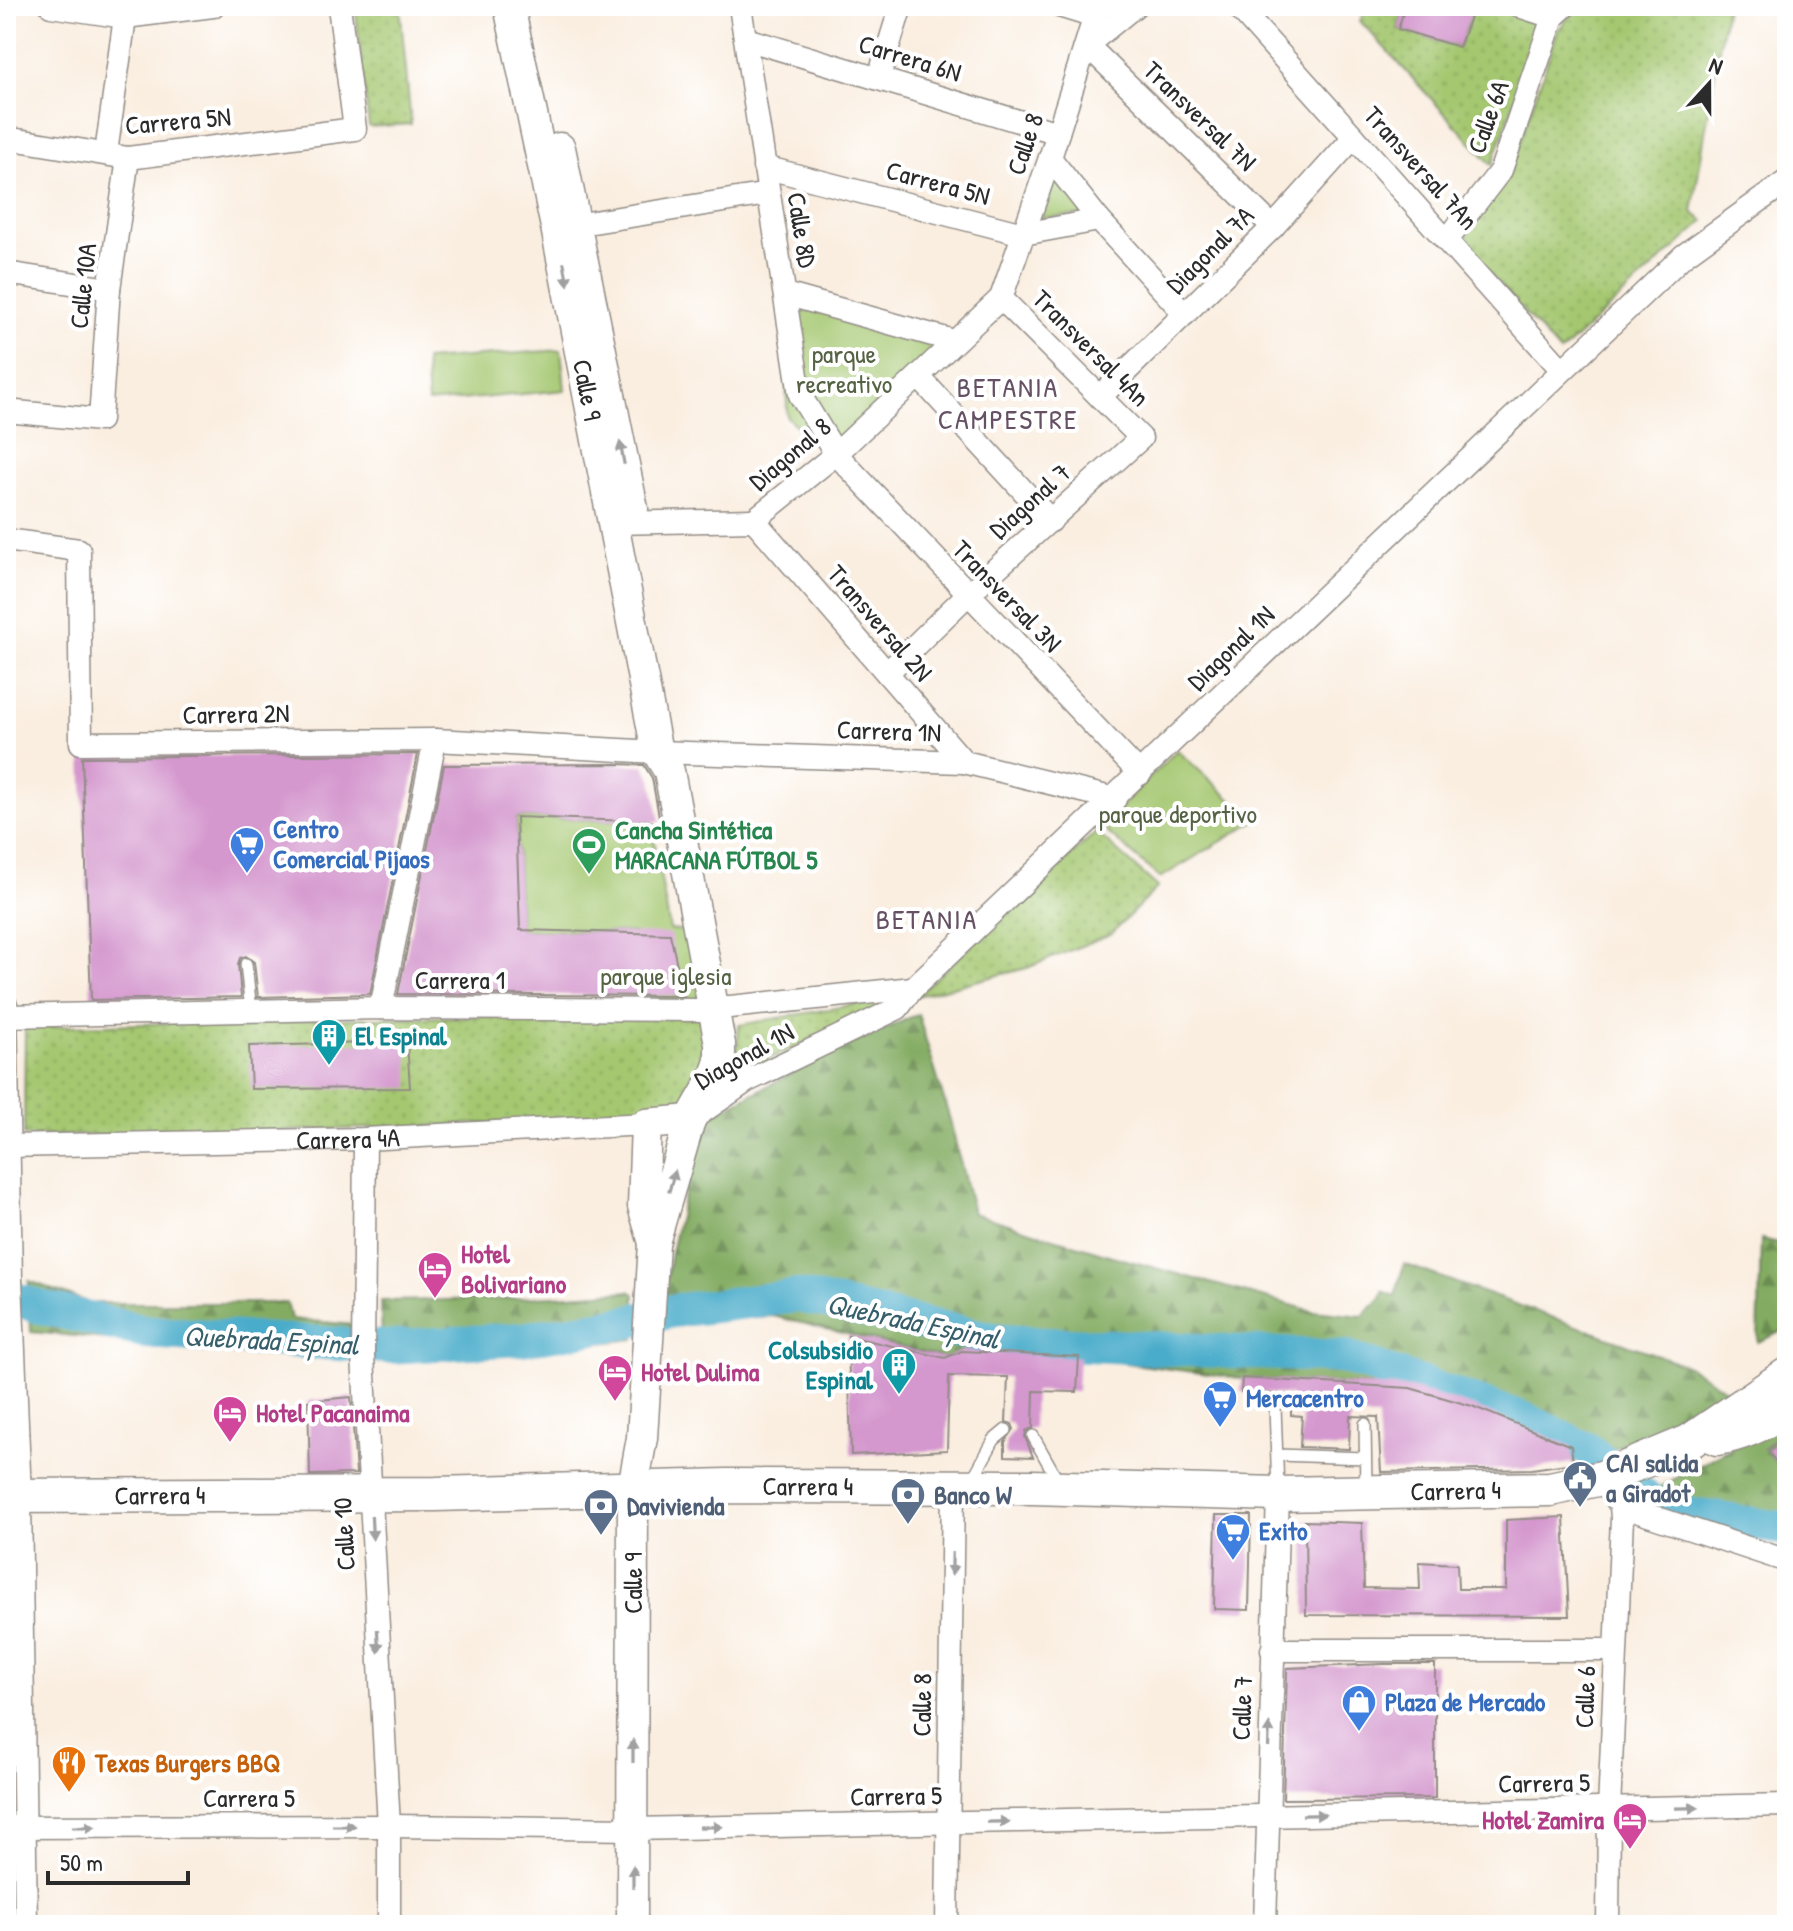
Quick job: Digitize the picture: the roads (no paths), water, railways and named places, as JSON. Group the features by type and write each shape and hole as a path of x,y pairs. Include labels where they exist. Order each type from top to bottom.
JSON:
{"main road":[{"path":"1688,1443 1787,1375"},
{"path":"1688,1443 1732,1435 1775,1416 1787,1407"},
{"name":"Carrera 4","path":"13,1496 370,1494 633,1487 961,1486 1278,1494 1550,1489 1610,1486 1688,1443"}],"street":[{"path":"51,6 125,17 213,6"},
{"name":"Carrera 5N","path":"6,138 117,156 355,129 339,6"},
{"name":"Calle 9","path":"509,6 567,226"},
{"name":"Calle 9","path":"528,6 625,522 673,724 667,758 714,1008 720,1061 690,1120 654,1243 650,1281 642,1438 633,1487 632,1925"},
{"name":"Calle 8D","path":"740,6 800,395 836,454"},
{"path":"879,77 901,6"},
{"path":"1059,6 1097,11"},
{"path":"1087,45 1135,6"},
{"name":"Transversal 7An","path":"1237,6 1562,370"},
{"path":"1519,6 1559,12"},
{"name":"Calle 8","path":"1001,298 1097,11"},
{"name":"Calle 6A","path":"1448,239 1501,170 1559,12"},
{"name":"Calle 10A","path":"6,411 100,420 125,17"},
{"name":"Carrera 6N","path":"746,39 1058,133"},
{"name":"Transversal 7N","path":"1087,45 1273,227"},
{"name":"Diagonal 7A","path":"1100,397 1273,227 1354,137"},
{"path":"1050,158 1099,220 1185,314"},
{"name":"Carrera 5N","path":"764,167 1023,234 1099,220"},
{"name":"Diagonal 1N","path":"690,1120 747,1081 898,1008 913,988 1683,256 1787,181"},
{"path":"567,226 768,194"},
{"path":"6,273 109,289"},
{"path":"785,294 954,341"},
{"name":"Diagonal 8","path":"754,520 836,454 1001,298"},
{"name":"Transversal 4An","path":"1001,298 1141,438"},
{"path":"919,377 1051,521"},
{"name":"Diagonal 7","path":"887,673 967,595 1141,438"},
{"name":"Transversal 3N","path":"836,454 1140,774"},
{"path":"625,522 754,520"},
{"name":"Transversal 2N","path":"754,520 964,762"},
{"name":"Carrera 2N","path":"6,540 79,550 81,743 435,740 667,758"},
{"path":"381,1008 435,740"},
{"name":"Carrera 1N","path":"667,758 964,762 1115,799"},
{"name":"Carrera 1","path":"6,1016 381,1008 714,1008 913,988"},
{"path":"6,1005 6,1146 13,1329 15,1827 26,1925"},
{"name":"Carrera 4A","path":"6,1146 365,1139 690,1120"},
{"name":"Calle 9","path":"646,1124 643,1206 654,1243"},
{"name":"Calle 10","path":"365,1139 362,1324 389,1826 389,1925"},
{"name":"Calle 8","path":"947,1925 961,1486"},
{"path":"1610,1486 1787,1561"},
{"name":"Calle 6","path":"1608,1925 1615,1650 1610,1486"},
{"name":"Calle 7","path":"1265,1925 1278,1494"},
{"path":"1272,1650 1615,1650"},
{"name":"Carrera 5","path":"15,1827 633,1829 1787,1805"}],"lane":[{"path":"246,964 251,1012"},
{"path":"1275,1407 1278,1494"},
{"path":"1365,1424 1366,1493"},
{"path":"961,1486 994,1440 1006,1430"},
{"path":"1033,1436 1062,1488"},
{"path":"1278,1455 1365,1458"}],"waterway":[{"name":"Quebrada Espinal","path":"6,1296 147,1332 387,1347 522,1339 624,1323 672,1311 798,1296 1003,1341 1345,1357 1525,1419 1589,1450 1661,1510 1787,1529"}],"place":[{"name":"Centro Comercial Pijaos","path":"247,875"},
{"name":"Cancha Sintética MARACANA FÚTBOL 5","path":"589,876"},
{"name":"El Espinal","path":"329,1067"},
{"name":"Hotel Bolivariano","path":"435,1300"},
{"name":"Colsubsidio Espinal","path":"899,1396"},
{"name":"Hotel Dulima","path":"615,1403"},
{"name":"Mercacentro","path":"1220,1429"},
{"name":"Hotel Pacanaima","path":"230,1444"},
{"name":"CAI salida a Giradot","path":"1580,1509"},
{"name":"Banco W","path":"908,1526"},
{"name":"Davivienda","path":"601,1537"},
{"name":"Exito","path":"1233,1562"},
{"name":"Plaza de Mercado","path":"1359,1733"},
{"name":"Texas Burgers BBQ","path":"69,1794"},
{"name":"Hotel Zamira","path":"1630,1851"}],"district":[{"name":"BETANIA CAMPESTRE","path":"1008,403"},
{"name":"BETANIA","path":"927,919"}],"park label":[{"name":"parque recreativo","path":"844,369"},
{"name":"parque deportivo","path":"1178,814"},
{"name":"parque iglesia","path":"666,976"}]}
